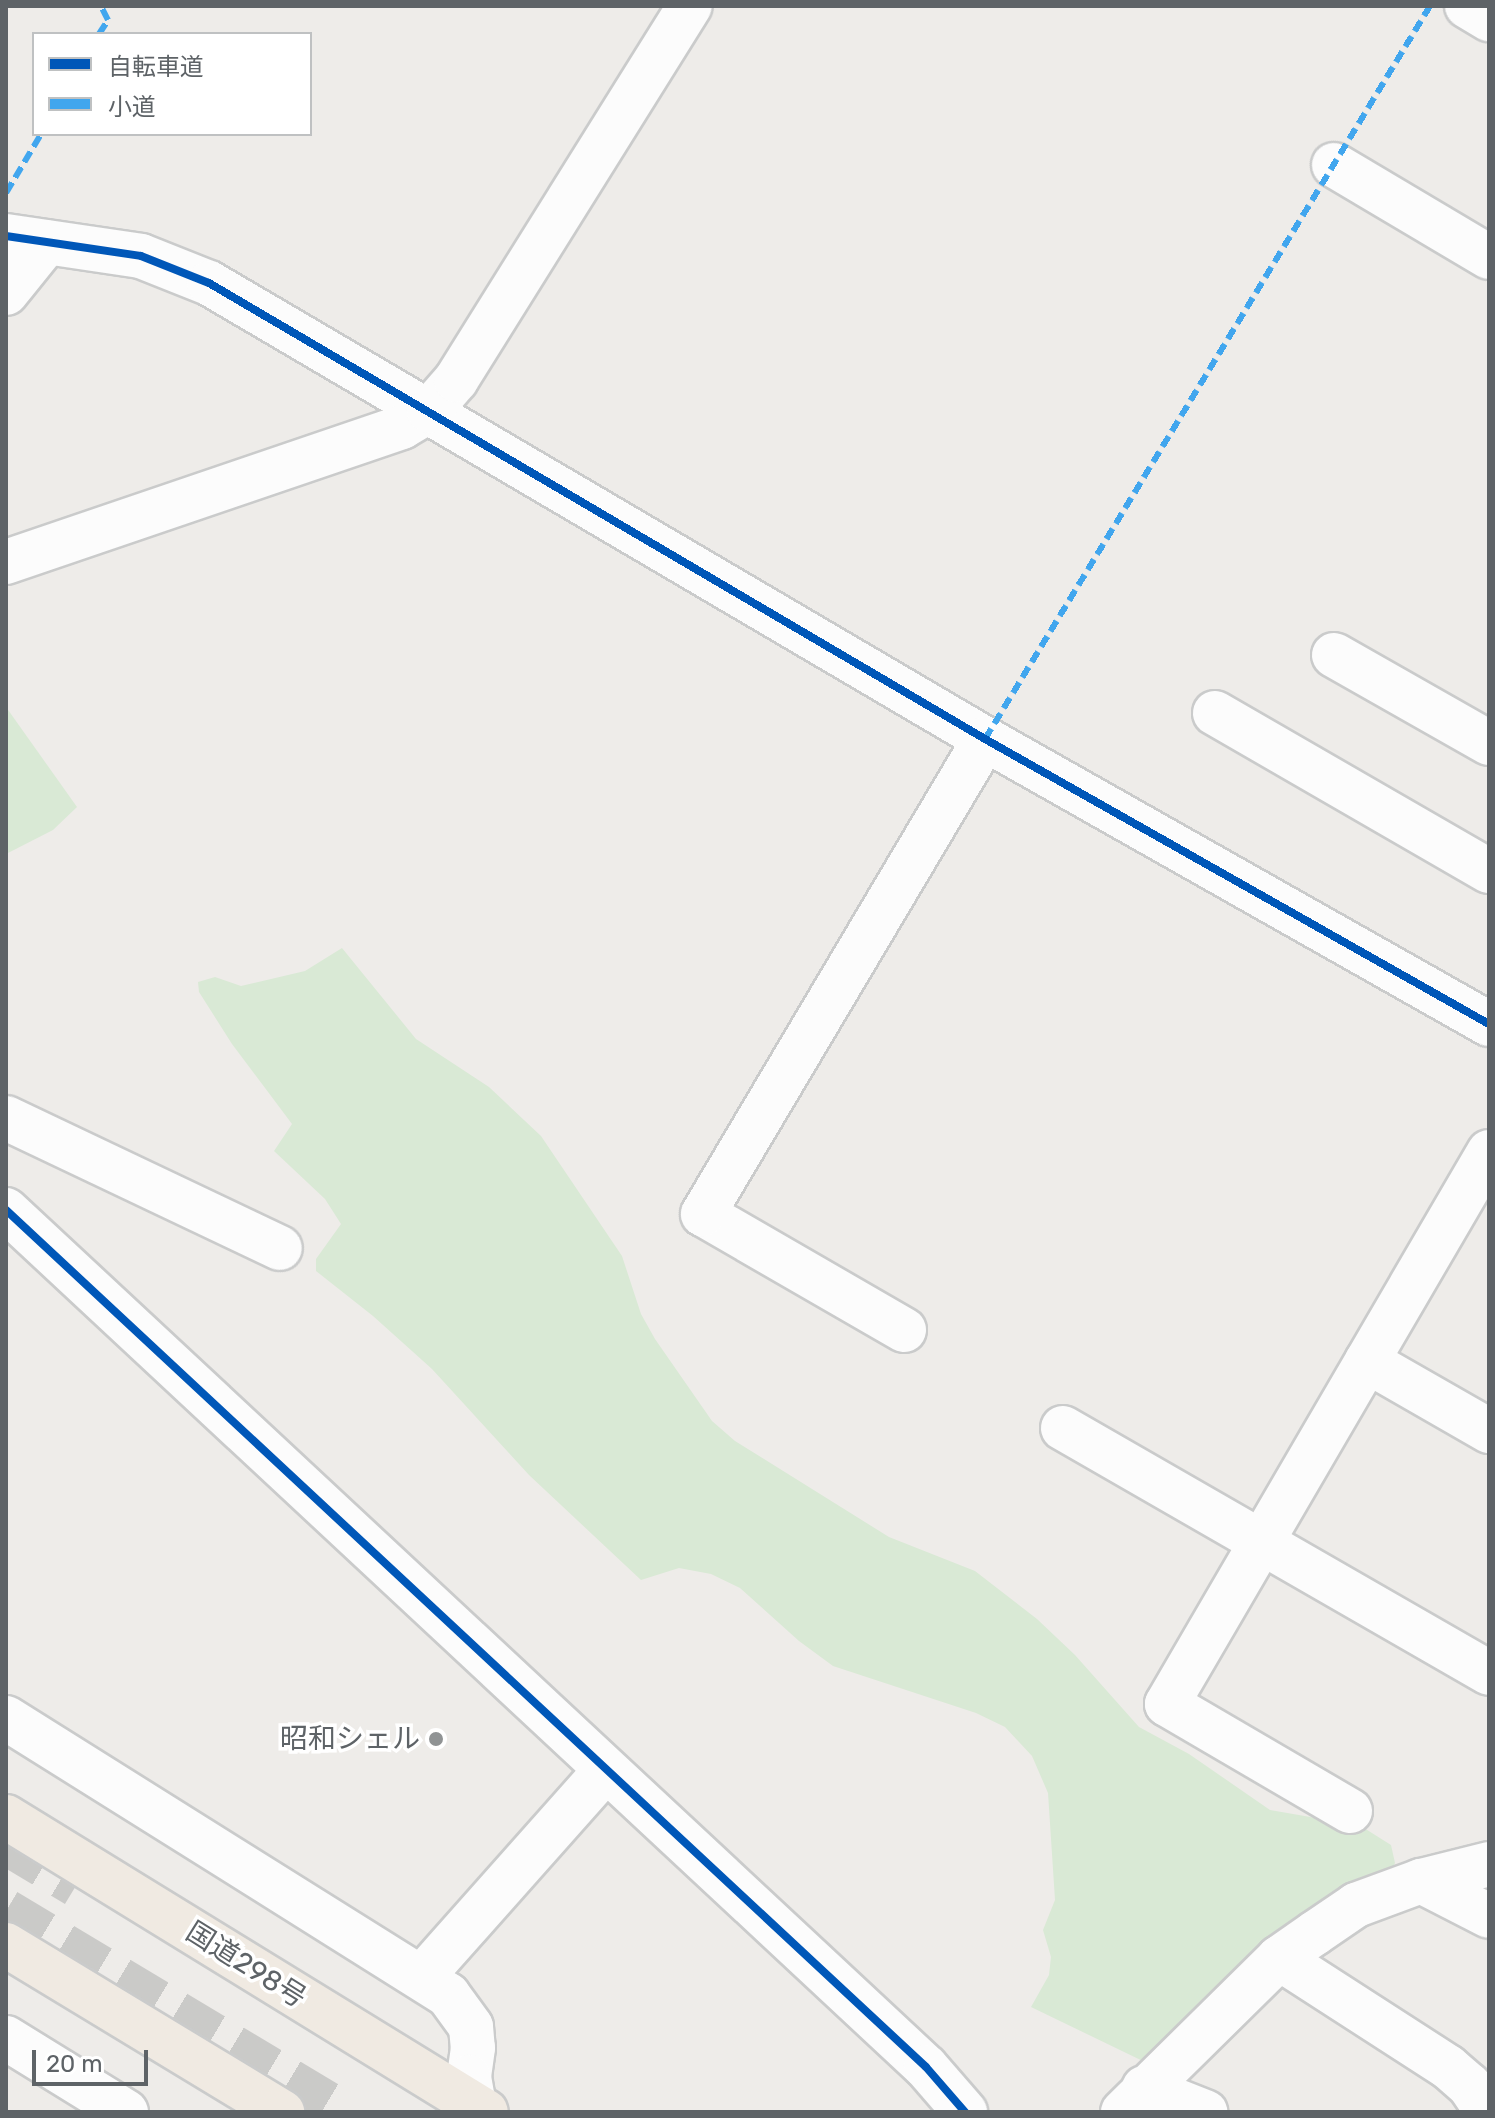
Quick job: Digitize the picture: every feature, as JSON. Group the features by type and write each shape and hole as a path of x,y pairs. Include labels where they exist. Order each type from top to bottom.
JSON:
{"highway":[{"name":"国道298号","path":"6,1817 480,2109"},
{"path":"6,1945 282,2112"}],"street":[{"path":"6,562 402,427 429,411 456,380 690,6"},
{"path":"1467,6 1489,19"},
{"path":"1334,165 1489,257"},
{"path":"6,293 26,239 141,256 209,283 985,739 1489,1024"},
{"path":"1334,655 1489,743"},
{"path":"1215,713 1489,871"},
{"path":"904,1330 703,1214 985,739"},
{"path":"6,1118 280,1248"},
{"path":"1350,1811 1167,1704 1367,1361 1483,1176"},
{"path":"6,1210 926,2067 965,2112"},
{"path":"1367,1361 1489,1431"},
{"path":"1063,1428 1489,1673"},
{"path":"6,1718 448,1995 471,2027 473,2048 469,2077 480,2109"},
{"path":"422,1977 605,1771"},
{"path":"1134,2100 1279,1958 1356,1905 1421,1881 1489,1864"},
{"path":"1421,1881 1489,1916"},
{"path":"1279,1958 1448,2067 1469,2085 1487,2112"},
{"path":"6,2038 126,2112"},
{"path":"1134,2100 1205,2112"}],"green space":[{"path":"6,707 77,807 53,830 6,854"},
{"path":"342,948 416,1039 489,1087 541,1136 622,1256 641,1314 712,1421 735,1441 889,1537 975,1571 1037,1619 1075,1655 1139,1727 1189,1754 1270,1810 1364,1828 1391,1845 1395,1863 1386,1881 1151,2065 1031,2007 1049,1975 1051,1957 1043,1930 1055,1900 1048,1793 1032,1756 1005,1727 976,1713 833,1666 799,1641 740,1588 711,1574 679,1568 641,1580 529,1475 432,1369 373,1316 316,1271 316,1259 341,1224 325,1199 274,1151 292,1124 232,1044 199,992 198,982 215,977 241,986 305,971"}],"tunnel":[{"path":"6,1843 76,1885"},
{"path":"6,1911 342,2112"}],"marked path":[{"path":"100,32 108,20 101,6"},
{"path":"985,739 1430,6"},
{"path":"6,193 40,136"}],"cycle path":[{"path":"6,236 141,256 209,283 985,739 1489,1024"},
{"path":"6,1210 926,2067 965,2112"}],"place":[{"name":"昭和シェル","path":"436,1739"}]}
